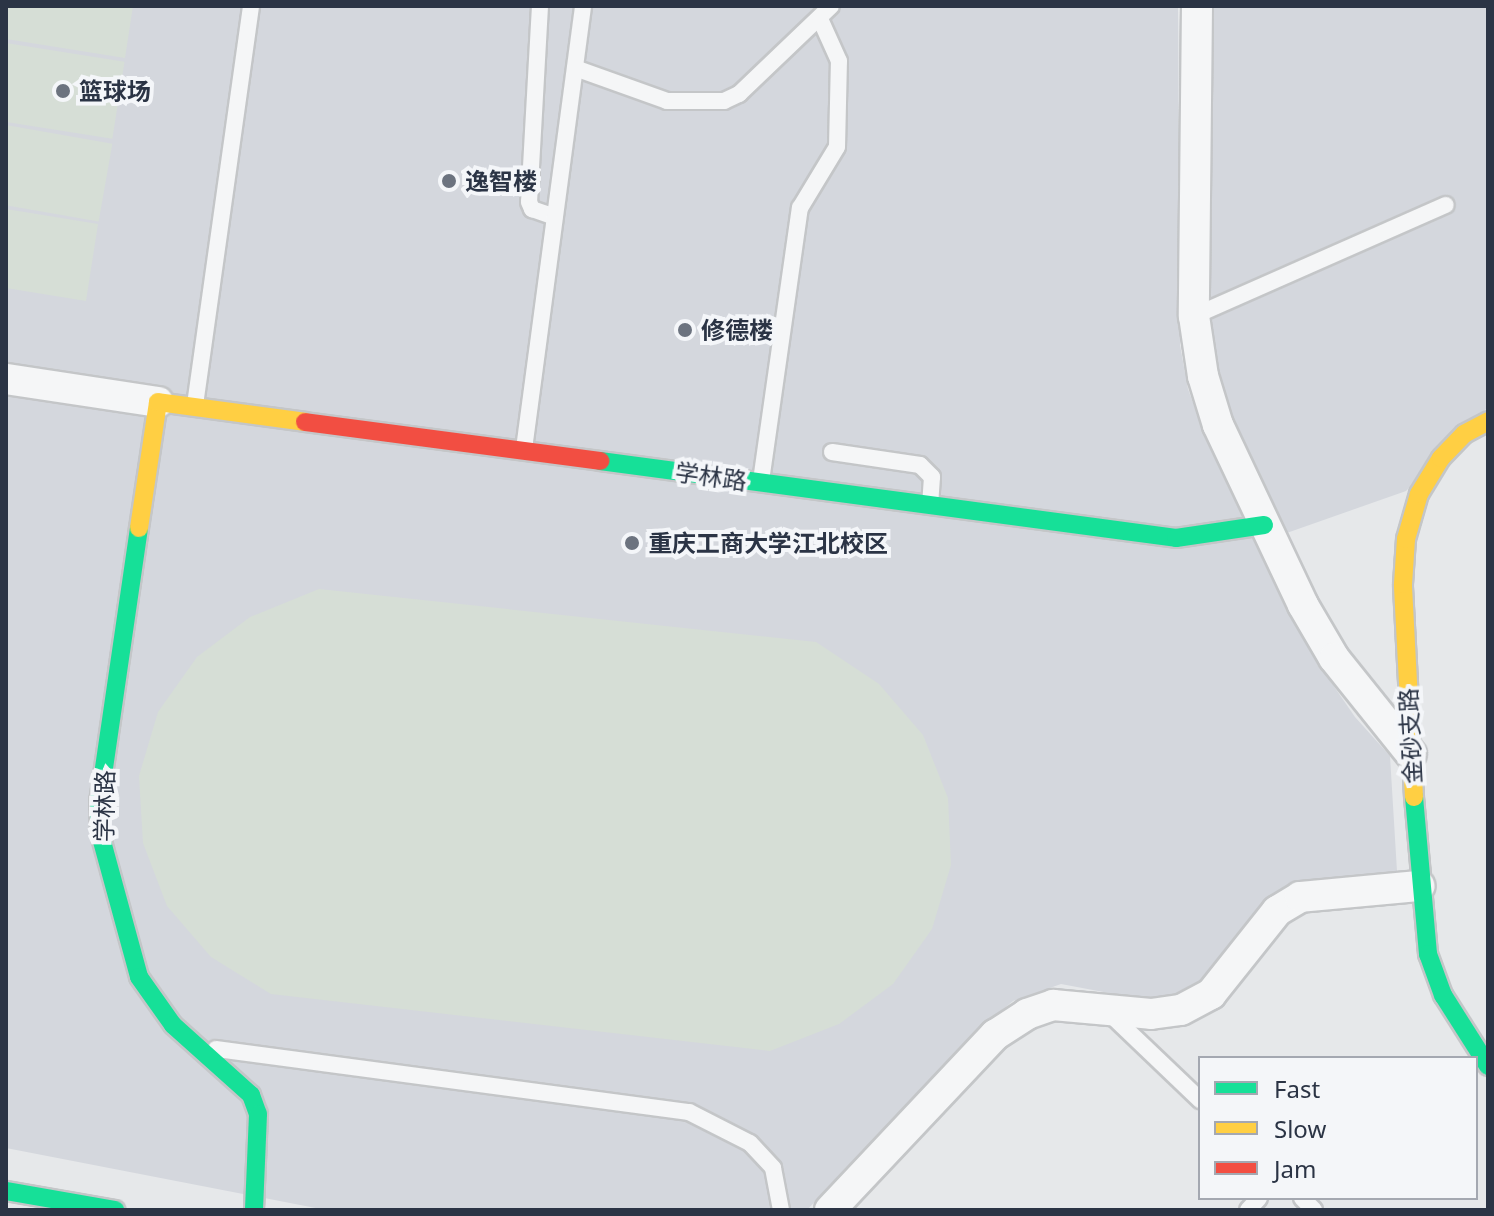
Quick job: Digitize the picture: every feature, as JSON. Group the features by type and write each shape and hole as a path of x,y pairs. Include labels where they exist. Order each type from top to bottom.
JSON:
{"street":[{"path":"1197,6 1194,316 1218,425 1264,525 1334,658 1411,754"},
{"name":"学林路","path":"6,379 1176,538 1264,525"},
{"name":"学林路","path":"158,402 99,801 100,834 139,977 173,1025 251,1095 258,1114 254,1210"},
{"name":"金砂支路","path":"1488,421 1464,434 1441,458 1419,494 1406,539 1411,754 1419,886 1428,954 1443,995 1488,1066"},
{"path":"830,1210 995,1035 1053,1005 1106,1010 1181,1010 1211,994 1277,911 1300,897 1419,886"},
{"path":"6,1191 115,1210"}],"lane":[{"path":"195,406 251,6"},
{"path":"540,6 529,202 532,209 555,217"},
{"path":"524,451 583,6"},
{"path":"575,68 667,101 724,101 739,94 825,12 839,61 837,147 805,197 797,224 761,483"},
{"path":"1194,316 1446,205"},
{"path":"832,452 920,465 932,477 929,506"},
{"path":"1106,1010 1198,1098"},
{"path":"198,1047 689,1112 719,1123 758,1152 773,1168 781,1210"}],"shaded area":[{"name":"重庆工商大学江北校区","path":"6,6 1178,6 1180,345 1188,389 1204,433 1311,653 1355,717 1390,756 1397,871 1296,883 1265,905 1205,980 1176,994 1146,1000 1061,984 1013,1001 975,1032 807,1210 326,1210 6,1148"},
{"name":"篮球场","path":"6,6 133,6 125,58 6,39"},
{"path":"1209,6 1488,6 1488,407 1406,491 1281,535 1231,419 1206,315"},
{"name":"篮球场","path":"6,43 125,62 112,139 6,122"},
{"name":"篮球场","path":"6,125 112,144 99,222 6,205"},
{"path":"6,209 98,224 86,301 6,288"},
{"path":"319,589 816,642 879,684 923,735 948,798 951,865 932,929 893,984 839,1024 770,1051 271,994 211,957 167,906 143,843 139,776 158,712 197,657 250,617"}],"traffic: fast":[{"path":"600,461 1176,538 1264,525"},
{"path":"139,528 99,801 100,834 139,977 173,1025 251,1095 258,1114 254,1210"},
{"path":"1414,797 1428,954 1443,995 1488,1066"},
{"path":"6,1191 115,1210"}],"traffic: slow":[{"path":"139,528 158,402 305,422"},
{"path":"1414,797 1403,584 1406,539 1419,494 1441,458 1464,434 1488,421"}],"traffic: jam":[{"path":"305,422 600,461"}],"place":[{"name":"篮球场","path":"63,91"},
{"name":"逸智楼","path":"449,181"},
{"name":"修德楼","path":"685,330"},
{"name":"重庆工商大学江北校区","path":"632,543"}]}
